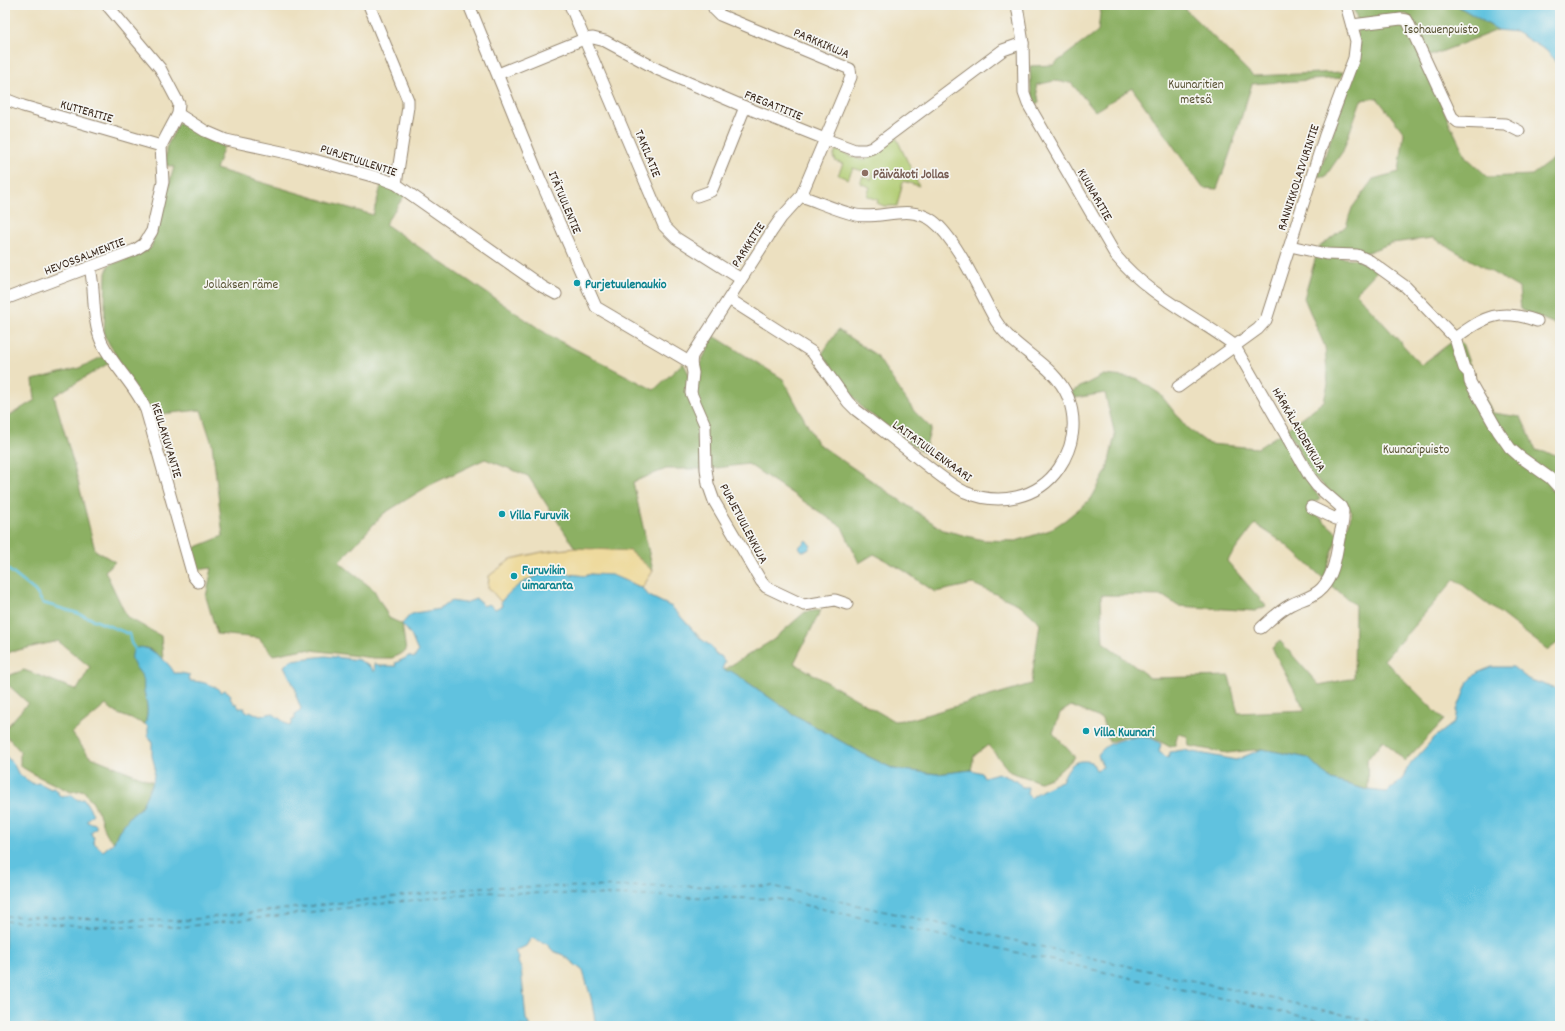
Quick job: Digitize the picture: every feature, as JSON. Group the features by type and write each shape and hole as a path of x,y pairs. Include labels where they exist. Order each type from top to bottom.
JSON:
{"street":[{"path":"107,5 151,56 164,74 178,104 178,114 161,146"},
{"path":"369,5 408,100 396,184"},
{"name":"ITÄTUULENTIE","path":"470,5 540,179 596,307 690,363"},
{"name":"TAKILATIE","path":"570,5 664,226 676,238 741,279"},
{"name":"KUUNARITIE","path":"1017,5 1023,43 1024,93 1028,104 1116,256 1128,271 1145,286 1234,345"},
{"name":"RANNIKKOLAIVURINTIE","path":"1178,387 1258,329 1266,320 1325,135 1354,58 1356,41 1346,5"},
{"name":"PARKKIKUJA","path":"714,9 720,15 850,69 850,77 825,139"},
{"path":"1352,25 1401,19 1407,20 1452,117 1458,122 1505,124 1519,131"},
{"name":"FREGATTITIE","path":"498,74 584,39 599,39 659,70 746,107 855,150 866,150 872,148 1003,50 1023,43"},
{"name":"KUTTERITIE","path":"5,99 24,106 161,146"},
{"path":"697,196 711,191 746,107"},
{"name":"PURJETUULENTIE","path":"178,114 205,131 226,140 296,155 396,184 543,287 556,294"},
{"name":"PARKKITIE","path":"690,363 692,356 781,218 801,196 825,139"},
{"name":"HEVOSSALMENTIE","path":"5,299 136,250 144,244 156,219 163,182 161,146"},
{"name":"LAITATUULENKAARI","path":"729,299 812,352 848,402 856,410 937,474 965,491 991,499 1006,499 1034,491 1046,483 1054,474 1068,452 1074,424 1072,410 1064,388 1052,373 1006,334 997,322 955,248 941,229 932,220 911,213 904,212 869,216 857,215 801,196"},
{"path":"1290,246 1326,254 1357,255 1370,260 1406,287 1455,338 1464,368 1469,373 1470,382 1498,432 1510,448 1550,478 1560,489"},
{"name":"KEULAKUVANTIE","path":"90,268 94,288 93,309 98,331 107,351 139,397 146,410 193,576 198,582"},
{"path":"1455,338 1476,323 1501,314 1516,315 1537,321"},
{"name":"HÄRKÄLAHDENKUJA","path":"1234,345 1310,477 1317,486 1341,507 1343,511"},
{"name":"PURJETUULENKUJA","path":"690,363 693,372 691,393 705,425 706,469 710,492 761,581 766,587 804,605 835,600 847,604"},
{"path":"1311,506 1336,519 1343,511"},
{"path":"1261,628 1283,609 1314,595 1326,582 1336,559 1344,519 1343,511"}],"green space":[{"name":"Kuunaritien metsä","path":"1101,5 1181,5 1253,76 1343,72 1341,78 1252,84 1217,189 1203,188 1132,88 1095,111 1071,83 1054,81 1036,85 1039,102 1034,105 1031,89 1030,66 1053,65 1098,31"},
{"name":"Isohauenpuisto","path":"1352,5 1456,5 1498,30 1430,56 1407,14 1358,21"},
{"path":"1402,22 1407,25 1466,157 1488,177 1532,175 1560,154 1560,326 1521,310 1519,288 1433,238 1392,243 1365,253 1350,250 1318,248 1346,226 1352,208 1373,179 1399,172 1404,133 1377,98 1361,100 1343,151 1325,177 1318,176 1357,62 1357,27"},
{"name":"Jollaksen räme","path":"183,123 225,143 216,169 373,215 383,179 407,192 385,224 550,336 654,390 683,363 688,372 701,425 703,469 666,469 633,482 653,571 630,551 575,548 528,476 485,459 430,485 383,514 339,562 374,590 389,618 402,624 406,651 392,658 373,658 304,649 273,655 259,638 217,634 206,597 212,568 196,570 189,550 223,536 212,444 201,410 161,414 152,417 104,335 106,273 109,265 133,257 151,248 174,167 166,165 166,148 178,124"},
{"path":"896,137 919,186 903,181 897,206 884,206 877,203 878,200 867,196 870,187 860,183 863,176 871,180 873,174 853,168 848,179 838,175 843,164 835,161 836,159 833,158 836,150 861,160 866,159"},
{"name":"Kuunaripuisto","path":"1316,256 1356,259 1377,271 1356,293 1421,365 1453,341 1462,343 1475,380 1493,413 1521,417 1536,450 1560,456 1560,641 1548,650 1455,579 1384,660 1444,720 1405,761 1383,740 1367,760 1368,790 1331,780 1308,758 1262,749 1227,753 1189,746 1187,736 1178,734 1175,745 1170,747 1152,737 1126,736 1109,742 1102,719 1071,706 1060,713 1053,733 1075,757 1053,777 1040,782 1010,772 988,745 974,756 971,770 938,774 894,769 867,756 793,714 743,679 723,670 773,640 805,612 821,610 794,663 894,721 912,719 1031,684 1040,623 1020,605 973,584 935,592 903,570 874,554 859,563 842,527 748,464 709,469 694,392 696,372 714,336 783,379 817,443 943,530 983,540 1016,541 1050,530 1091,499 1107,470 1115,435 1105,393 1075,398 1071,392 1103,375 1136,378 1160,394 1187,428 1209,444 1258,448 1281,433 1313,489 1320,498 1314,503 1314,512 1338,534 1324,579 1284,543 1255,524 1227,561 1266,606 1255,611 1178,606 1163,596 1101,595 1103,642 1150,678 1229,676 1238,713 1305,710 1272,648 1280,641 1319,685 1354,678 1355,605 1331,585 1342,551 1352,511 1312,475 1287,429 1324,401 1328,384 1325,347 1304,298"},
{"path":"838,330 876,355 914,411 931,428 924,453 862,408 822,354"},
{"path":"104,356 109,363 54,396 74,465 95,550 115,562 105,571 127,617 161,636 163,659 147,648 135,649 133,660 144,680 147,707 145,724 118,714 106,705 72,733 89,756 153,782 140,809 132,814 118,832 114,842 105,832 101,819 92,801 83,790 71,792 20,766 20,751 5,734 5,729 28,703 5,682 5,677 24,670 77,690 90,667 58,641 10,652 5,656 5,418 35,400 33,380 79,368"}],"sand":[{"name":"Furuvikin uimaranta","path":"575,548 630,551 653,571 642,588 628,581 591,574 585,576 563,573 539,575 504,598 501,602 488,587 489,576 511,559 542,552"}],"water":[{"path":"1456,5 1560,5 1560,68 1547,51 1516,32 1498,30"},
{"path":"806,540 811,546 808,550 802,551 799,547"},
{"path":"563,573 585,576 591,574 612,575 642,588 649,596 672,607 701,639 712,647 715,654 721,656 725,662 722,669 725,671 731,671 793,714 867,756 894,769 937,774 971,770 982,773 984,777 998,773 1017,781 1022,787 1028,787 1027,794 1031,798 1046,788 1062,781 1067,771 1076,762 1092,762 1096,770 1103,767 1098,755 1102,750 1114,742 1136,737 1150,738 1157,741 1161,744 1159,752 1168,758 1170,752 1183,750 1236,760 1262,749 1308,758 1331,780 1368,790 1387,792 1403,778 1407,768 1434,738 1455,722 1457,710 1468,682 1477,673 1492,667 1513,667 1528,679 1560,690 1560,1026 596,1026 591,998 583,971 563,955 553,951 547,944 531,938 526,946 515,951 519,958 518,962 521,968 526,1019 530,1026 5,1026 5,755 14,765 19,775 33,784 39,783 51,789 53,788 58,791 58,794 61,796 72,795 78,800 84,799 93,814 87,822 96,824 96,828 91,832 92,836 94,837 93,842 103,851 114,842 118,832 132,814 140,809 153,782 155,767 152,756 152,743 148,735 148,727 145,724 147,708 143,680 132,661 132,654 135,649 141,647 154,653 167,663 174,673 190,675 188,677 190,681 205,683 219,689 219,691 222,692 224,690 228,692 231,695 230,698 234,704 236,703 239,708 245,708 244,710 248,713 250,711 260,716 272,713 290,726 292,724 292,720 295,719 295,714 299,712 301,708 296,696 296,690 284,666 291,660 326,656 359,660 372,668 373,671 375,671 374,663 381,666 396,666 395,663 408,656 414,658 418,652 411,635 402,624 410,615 440,609 450,601 465,603 476,599 481,602 483,606 489,604 495,609 502,606 501,602 508,594 527,580 540,575"}],"waterway":[{"path":"5,567 35,591 43,603 77,613 129,634 131,643 135,649"}],"ferry route":[{"path":"5,916 178,921 482,887 772,886 1394,1026"},
{"path":"5,921 93,926 181,927 484,892 778,899 1345,1026"}],"place":[{"name":"Päiväkoti Jollas","path":"865,173"},
{"name":"Purjetuulenaukio","path":"577,283"},
{"name":"Villa Furuvik","path":"502,514"},
{"name":"Furuvikin uimaranta","path":"514,576"},
{"name":"Villa Kuunari","path":"1086,731"}]}
